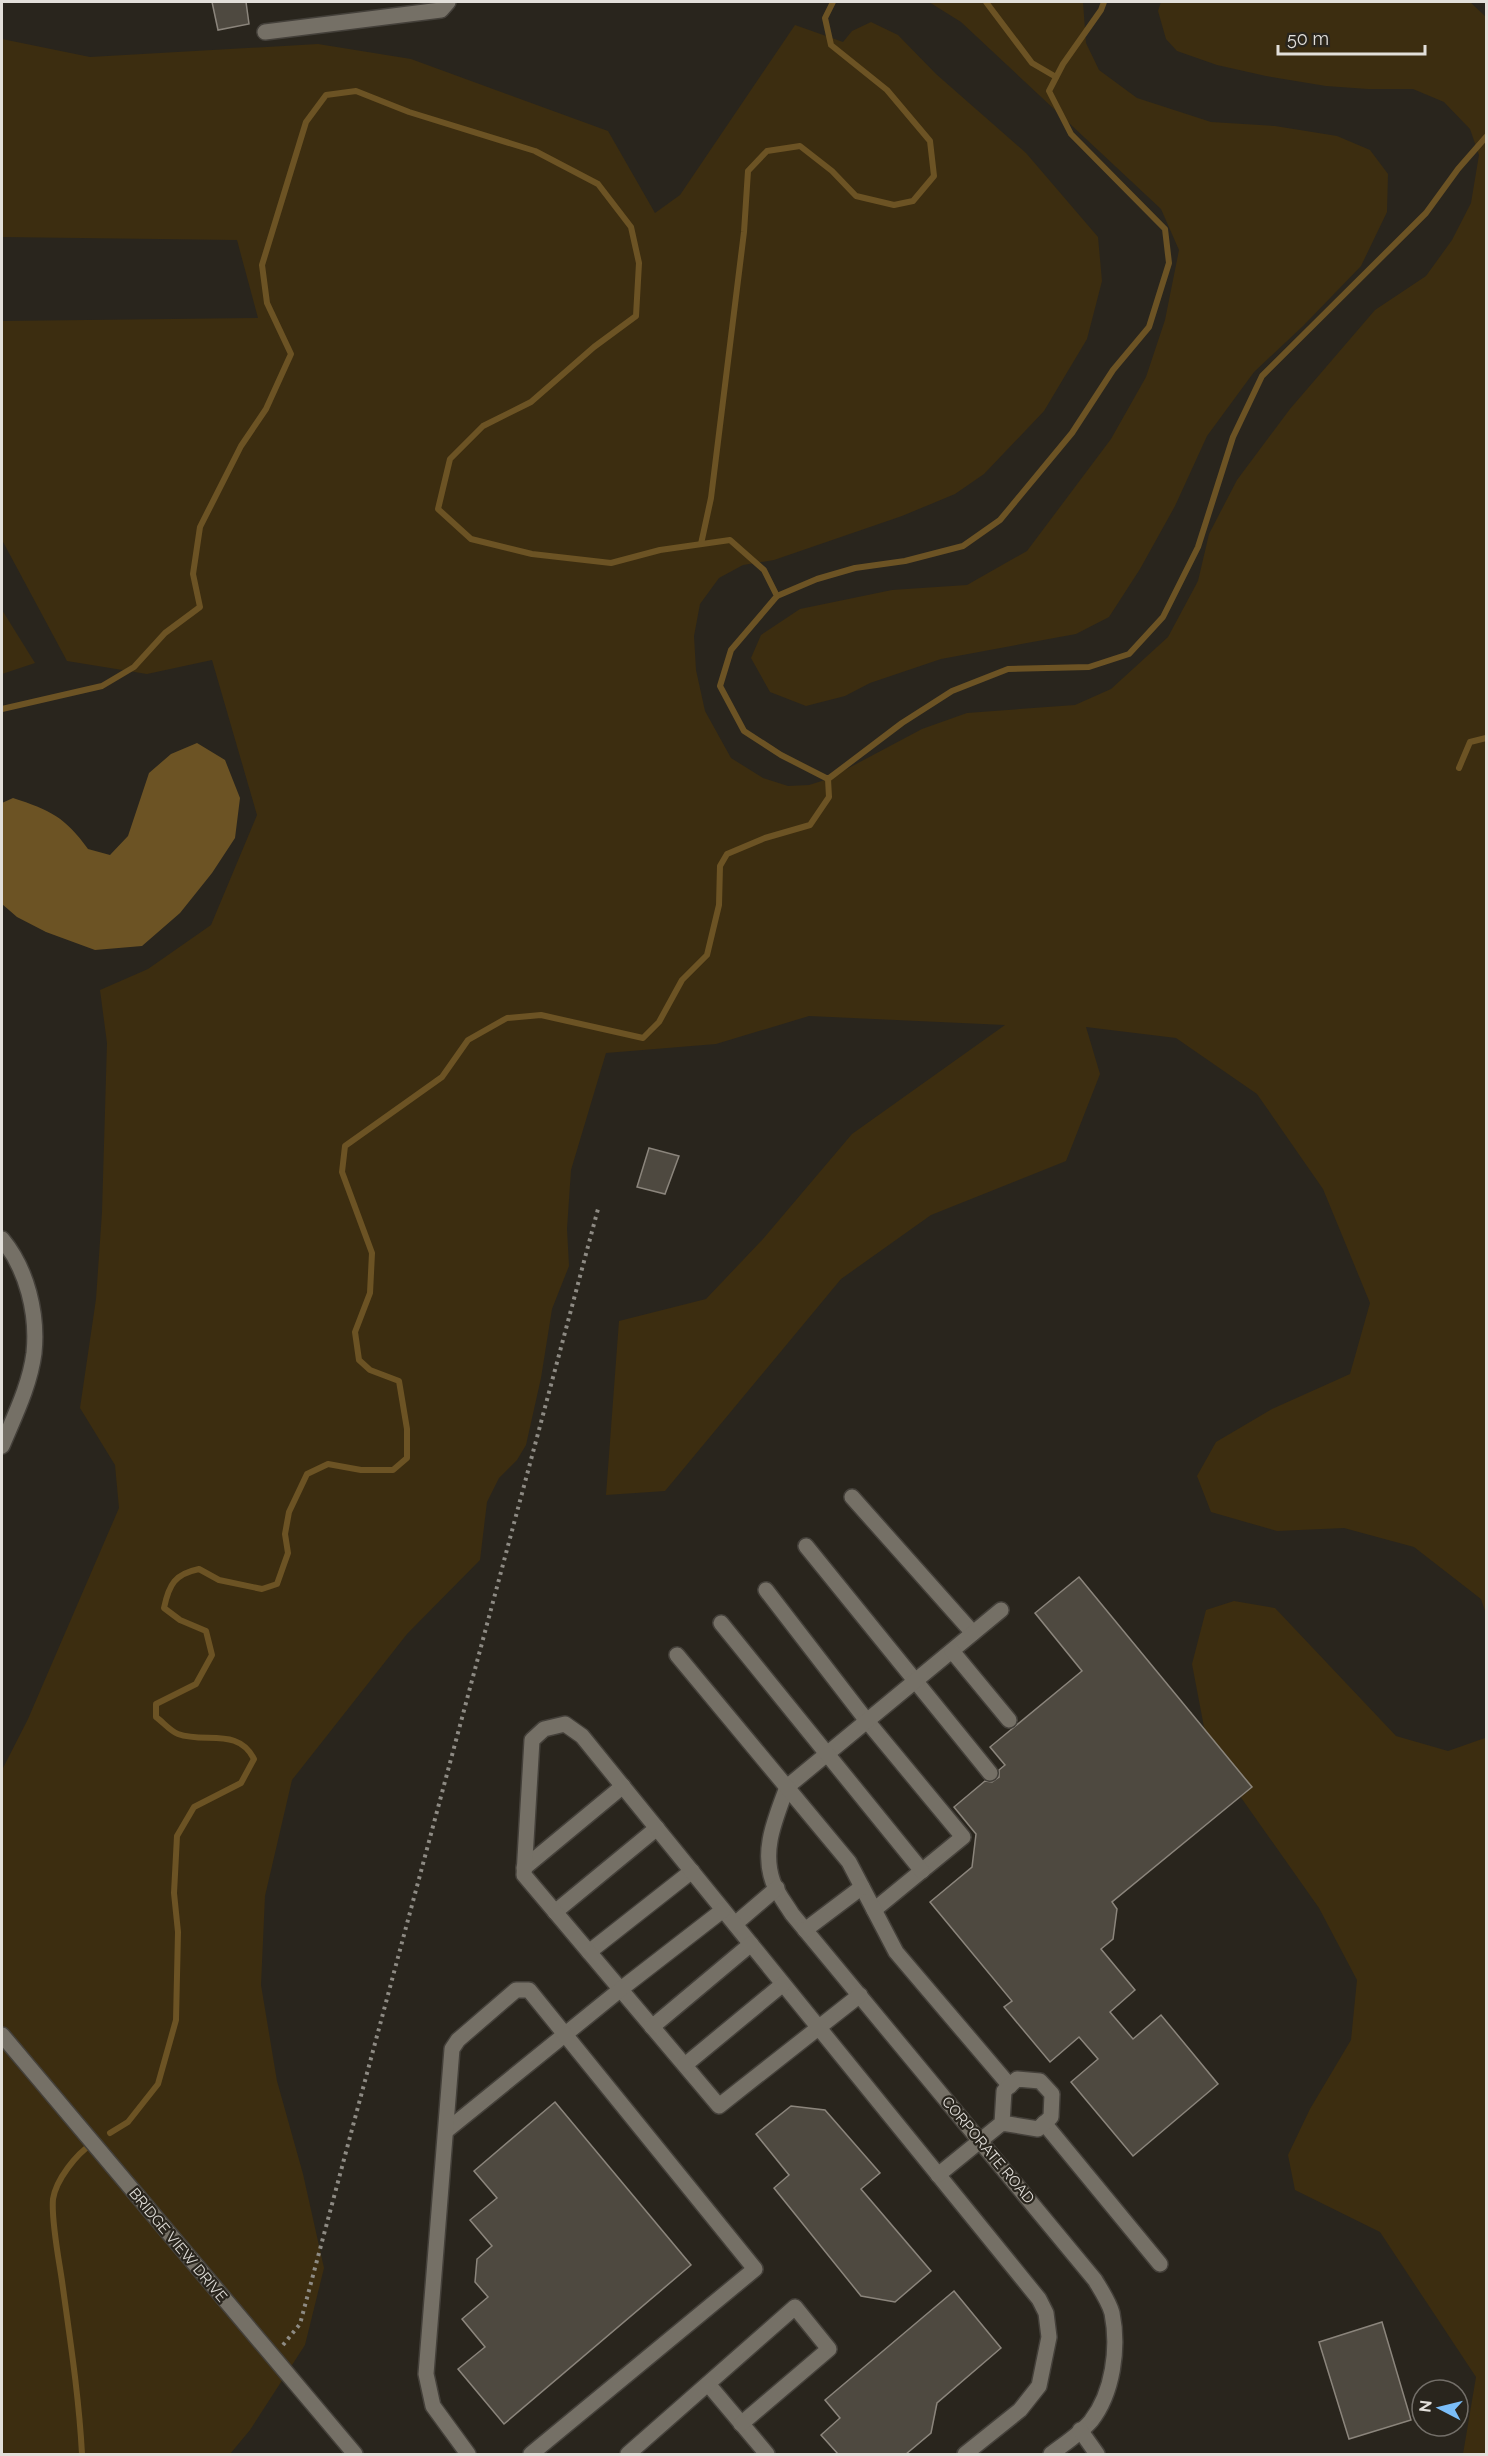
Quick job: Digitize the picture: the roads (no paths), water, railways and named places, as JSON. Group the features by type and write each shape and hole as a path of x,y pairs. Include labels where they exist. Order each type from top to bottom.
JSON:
{"street":[{"path":"266,32 441,10 448,2"},
{"path":"2,1239 10,1249 26,1283 34,1316 34,1354 19,1407 2,1446"},
{"path":"852,1497 973,1633"},
{"path":"806,1546 917,1680 990,1773"},
{"path":"766,1590 867,1721 963,1837 874,1910"},
{"path":"787,1787 1001,1610"},
{"path":"721,1623 922,1871"},
{"path":"952,1650 1009,1720"},
{"path":"677,1654 849,1862 896,1952 1010,2086"},
{"path":"860,1995 818,2027 719,2106 524,1875 532,1740 544,1729 565,1724 582,1736 692,1871 723,1910 735,1924 783,1984 818,2027 938,2175 1039,2299 1046,2313 1049,2337 1039,2386 1020,2410 965,2454"},
{"path":"524,1868 623,1786"},
{"name":"CORPORATE ROAD","path":"787,1787 772,1830 767,1856 777,1888 805,1930 1095,2280 1111,2311 1115,2339 1112,2370 1104,2399 1090,2422 1051,2454"},
{"path":"555,1912 657,1828"},
{"path":"589,1952 692,1871"},
{"path":"805,1930 862,1887"},
{"path":"735,1924 777,1888"},
{"path":"446,2131 621,1989 723,1910"},
{"path":"652,2027 751,1944"},
{"path":"684,2065 783,1984"},
{"path":"468,2454 433,2406 426,2374 452,2049 458,2040 516,1990 529,1990 755,2269 531,2454"},
{"name":"BRIDGE VIEW DRIVE","path":"2,2035 355,2454"},
{"path":"938,2175 1002,2124 1038,2129 1051,2117 1053,2094 1040,2081 1017,2079 1004,2091 1002,2124"},
{"path":"1044,2123 1160,2264"},
{"path":"628,2454 795,2307 829,2349 741,2424"},
{"path":"708,2384 767,2454"},
{"path":"1080,2430 1097,2454"}],"waterway":[{"path":"701,544 711,498 744,232 748,171 767,151 800,146 832,171 856,196 894,205 913,201 934,176 930,141 887,90 831,45 825,18 833,2"},
{"path":"986,2 1032,63 1056,77"},
{"path":"777,596 817,579 855,568 905,561 963,546 1000,520 1072,433 1113,370 1149,327 1169,263 1165,229 1071,134 1049,91 1063,64 1101,10 1104,2"},
{"path":"2,709 102,686 134,667 165,633 200,607 193,574 200,527 241,446 266,409 291,354 267,303 262,265 306,122 326,95 356,91 409,112 535,151 598,184 631,227 639,263 636,316 594,347 531,402 483,426 450,459 438,509 471,539 532,554 611,563 660,550 730,540 764,570 777,596 731,650 720,686 744,731 781,755 828,779 902,723 952,691 1008,669 1089,667 1129,654 1163,617 1198,547 1233,437 1262,376 1426,213 1458,169 1486,137"},
{"path":"1459,768 1470,742 1486,738"},
{"path":"110,2133 128,2122 158,2084 176,2020 178,1932 174,1893 177,1836 194,1807 241,1783 254,1759 239,1743 220,1738 188,1737 178,1734 156,1717 156,1704 196,1684 212,1655 206,1631 180,1620 164,1608 168,1592 179,1577 199,1569 219,1580 262,1589 277,1584 288,1553 285,1534 289,1512 307,1474 328,1464 361,1470 393,1470 407,1458 407,1429 399,1381 370,1370 359,1360 355,1332 370,1293 372,1253 342,1172 345,1146 442,1077 468,1040 507,1018 541,1015 643,1038 659,1022 682,980 707,955 719,905 720,866 727,854 765,838 810,825 829,797 828,779"},
{"path":"82,2454 68,2324 53,2218 53,2199 62,2176 80,2154 92,2144"}]}
